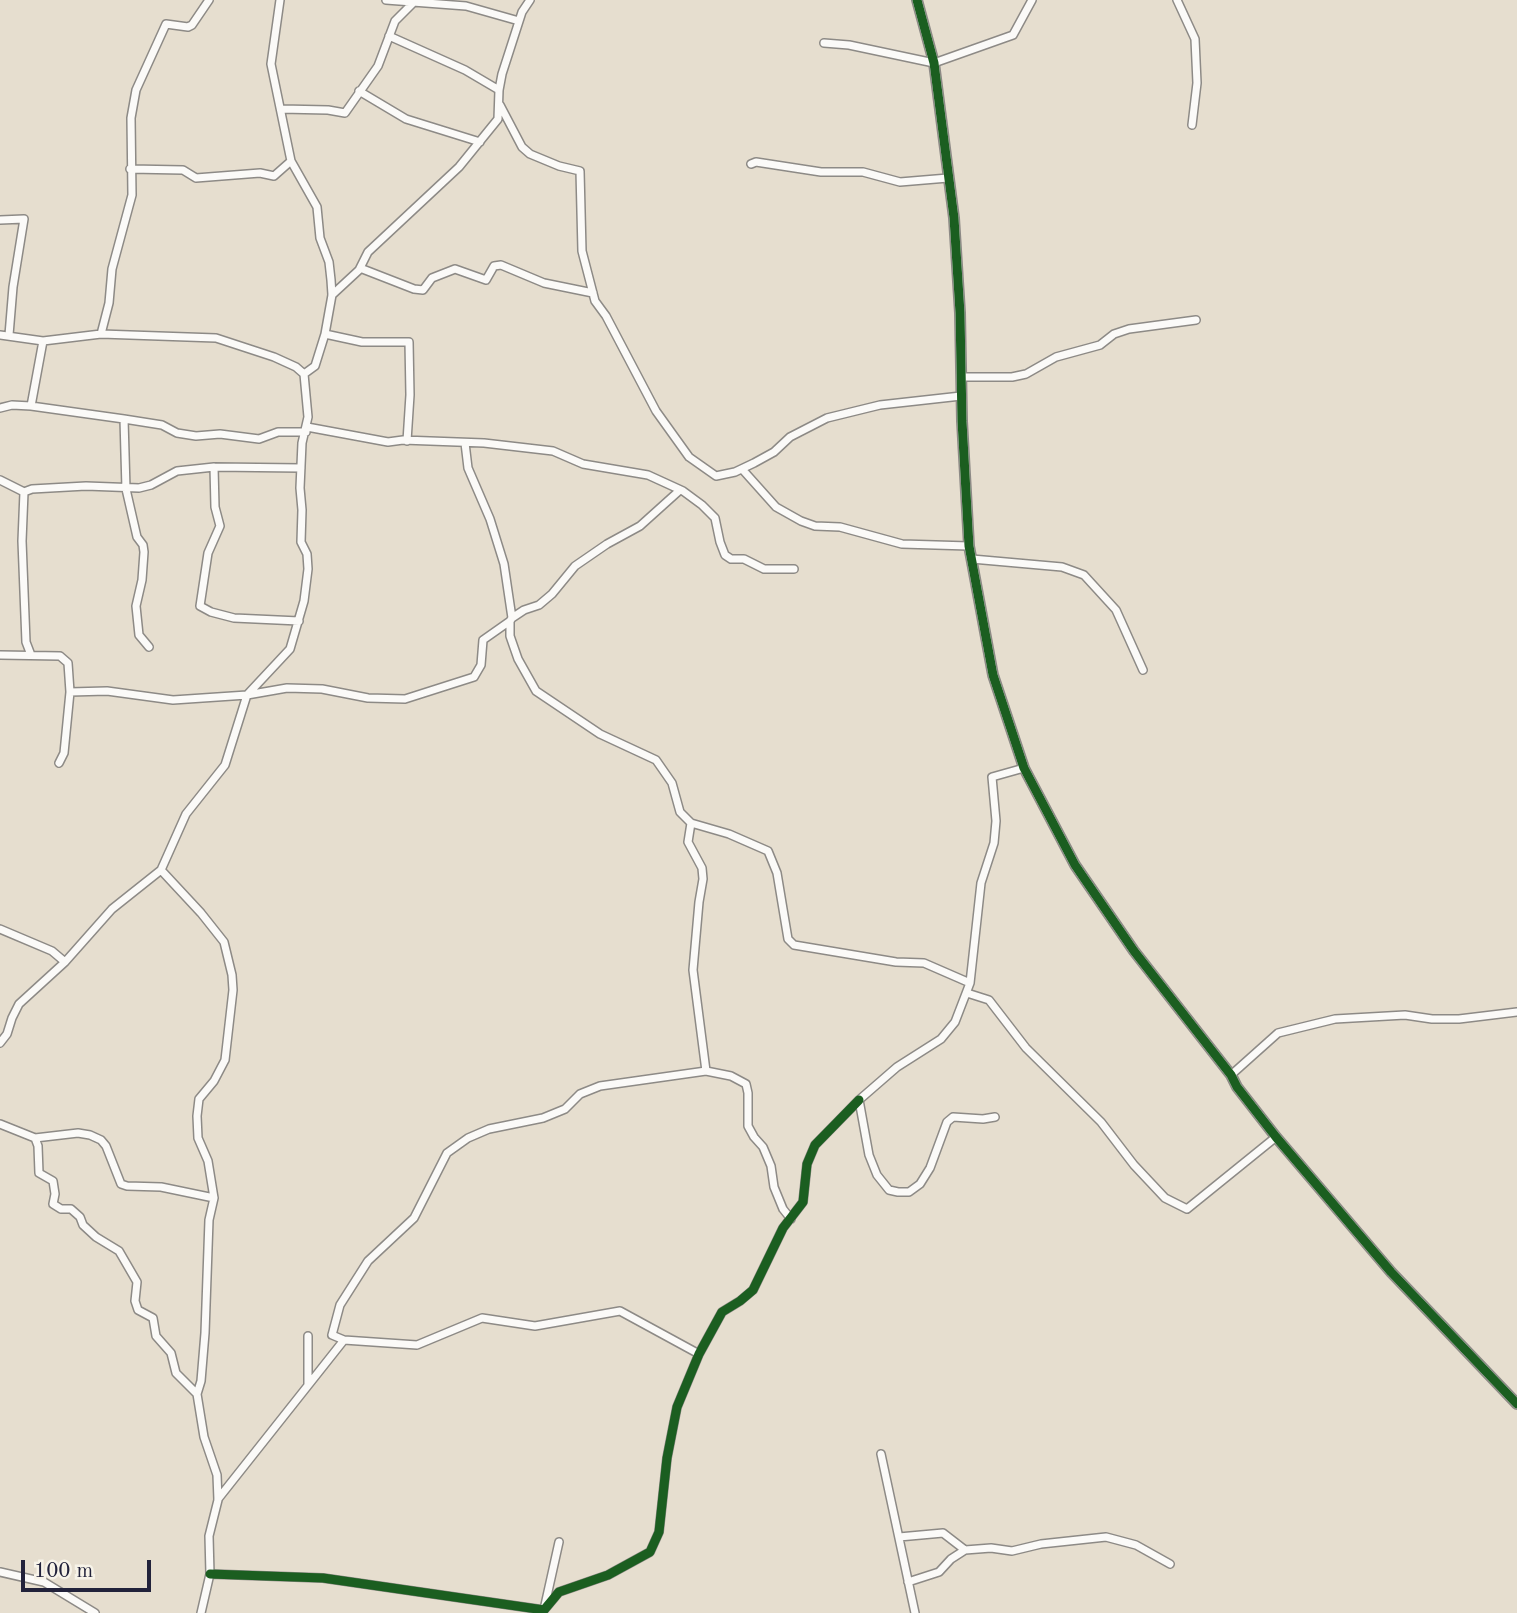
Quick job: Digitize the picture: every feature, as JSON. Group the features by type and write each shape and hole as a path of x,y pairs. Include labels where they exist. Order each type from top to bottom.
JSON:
{"street":[{"path":"101,334 109,303 112,269 132,195 131,118 136,90 166,24 188,27 192,25 209,0"},
{"path":"280,0 271,64 291,161 317,207 320,238 329,262 332,295 325,334 315,366 304,374"},
{"path":"386,0 466,6 519,21"},
{"path":"332,295 360,268 368,252 459,167 498,119 499,90 519,21 530,0"},
{"path":"917,0 934,63 954,218 969,546 993,675 1024,768 1075,865 1134,951 1231,1075 1237,1087 1391,1272 1517,1404"},
{"path":"824,43 849,45 934,63 1013,35 1032,0"},
{"path":"1177,0 1195,39 1197,83 1192,125"},
{"path":"281,109 345,113 378,66 395,21 414,2"},
{"path":"389,36 465,70 499,90"},
{"path":"359,91 406,119 480,142"},
{"path":"500,105 522,147 530,154 580,171 582,251 595,301 606,316 656,411 689,457 716,476 742,469 774,452 790,437 827,418 880,405 961,396"},
{"path":"130,169 183,170 196,178 260,173 274,176 291,161"},
{"path":"751,164 756,162 821,173 863,172 900,182 948,178"},
{"path":"0,220 24,219 13,287 9,335"},
{"path":"360,268 414,289 424,290 432,278 455,269 486,280 494,266 501,265 544,282 593,293"},
{"path":"961,377 1012,377 1026,374 1056,357 1100,345 1114,334 1196,320"},
{"path":"0,335 43,341 101,334 216,338 296,367 304,374 306,429 302,443 301,542 307,554 308,569 299,621 290,649 247,695 225,765 186,814 161,870 112,909 65,962 19,1004 7,1034 0,1043"},
{"path":"325,334 362,342 409,342 407,440"},
{"path":"31,406 43,341"},
{"path":"0,408 31,406 124,419 162,425 177,433 196,436 220,434 259,439 278,432 306,429 388,442 407,440 465,443 553,451 583,464 648,475 680,490 715,517 725,555 731,559 744,559 764,569 794,569"},
{"path":"124,419 126,489 137,537 144,552 142,580 136,606 139,635 149,647"},
{"path":"465,443 468,468 490,520 504,564 511,620 510,636 518,659 536,691 600,734 656,760 672,783 680,812 691,823 729,834 768,851 777,873 788,939 794,945 896,962 924,963 970,983"},
{"path":"0,480 24,492 86,485 126,489 151,485 177,471 214,467 301,468"},
{"path":"214,467 214,498 220,527 208,553 200,606 234,618 299,621"},
{"path":"742,469 776,507 815,526 840,527 902,544 969,546"},
{"path":"70,692 107,691 173,700 247,695 287,688 322,689 368,698 405,699 474,677 481,665 483,640 524,610 539,605 575,566 640,526 680,490"},
{"path":"24,492 22,541 26,642 31,655"},
{"path":"972,559 1062,567 1084,575 1116,610 1143,670"},
{"path":"0,655 60,656 68,663 70,692 64,753 59,764"},
{"path":"544,1611 559,1592 608,1575 650,1552 659,1532 667,1458 677,1407 699,1354 722,1312 753,1290 783,1228 803,1202 807,1164 815,1145 859,1100 897,1067 941,1039 955,1021 970,983 981,883 995,832 992,777 1024,768"},
{"path":"691,823 688,842 702,867 703,878 693,970 706,1071"},
{"path":"161,870 224,942 233,990 225,1060 200,1099 197,1116 198,1138 208,1161 214,1198 209,1220 205,1334 201,1381 197,1394 204,1437 217,1475 218,1500 209,1536 210,1574 201,1613"},
{"path":"0,929 52,951 65,962"},
{"path":"967,993 989,1000 1026,1048 1101,1122 1134,1165 1165,1198 1187,1209 1276,1137"},
{"path":"1231,1075 1278,1033 1335,1019 1405,1015 1459,1019 1517,1012"},
{"path":"699,1354 620,1311 535,1326 482,1318 417,1345 344,1340 332,1335 340,1305 368,1261 414,1218 438,1168 455,1145 489,1129 543,1118 565,1109 580,1094 600,1086 706,1071 731,1076 746,1084 748,1126 763,1147 771,1166 774,1187 783,1209 791,1219"},
{"path":"859,1100 869,1156 877,1175 889,1190 898,1192 909,1192 920,1184 930,1168 947,1122 953,1117 995,1117"},
{"path":"0,1124 35,1138 78,1133 90,1135 101,1140 106,1146 121,1184 161,1186 214,1198"},
{"path":"35,1138 39,1173 53,1181 55,1194 52,1204 61,1209 71,1209 96,1237 119,1251 137,1282 135,1301 138,1310 153,1318 156,1336 171,1353 176,1373 197,1394"},
{"path":"308,1336 308,1386"},
{"path":"218,1500 344,1340"},
{"path":"881,1454 915,1613"},
{"path":"899,1537 943,1533 965,1550"},
{"path":"908,1582 939,1572 951,1559 965,1550 998,1548 1012,1551 1041,1544 1106,1537 1136,1545 1170,1564"},
{"path":"544,1611 559,1542"},
{"path":"0,1572 44,1582 95,1613"},
{"path":"210,1574 323,1578 544,1611"}],"cycle path":[{"path":"917,0 934,63 954,218 969,546 993,675 1024,768 1075,865 1134,951 1231,1075 1237,1087 1391,1272 1517,1404"},
{"path":"210,1574 323,1578 544,1610 559,1592 608,1575 650,1552 659,1532 667,1458 677,1407 699,1354 722,1312 753,1290 783,1228 803,1202 807,1164 815,1145 859,1100"}]}
